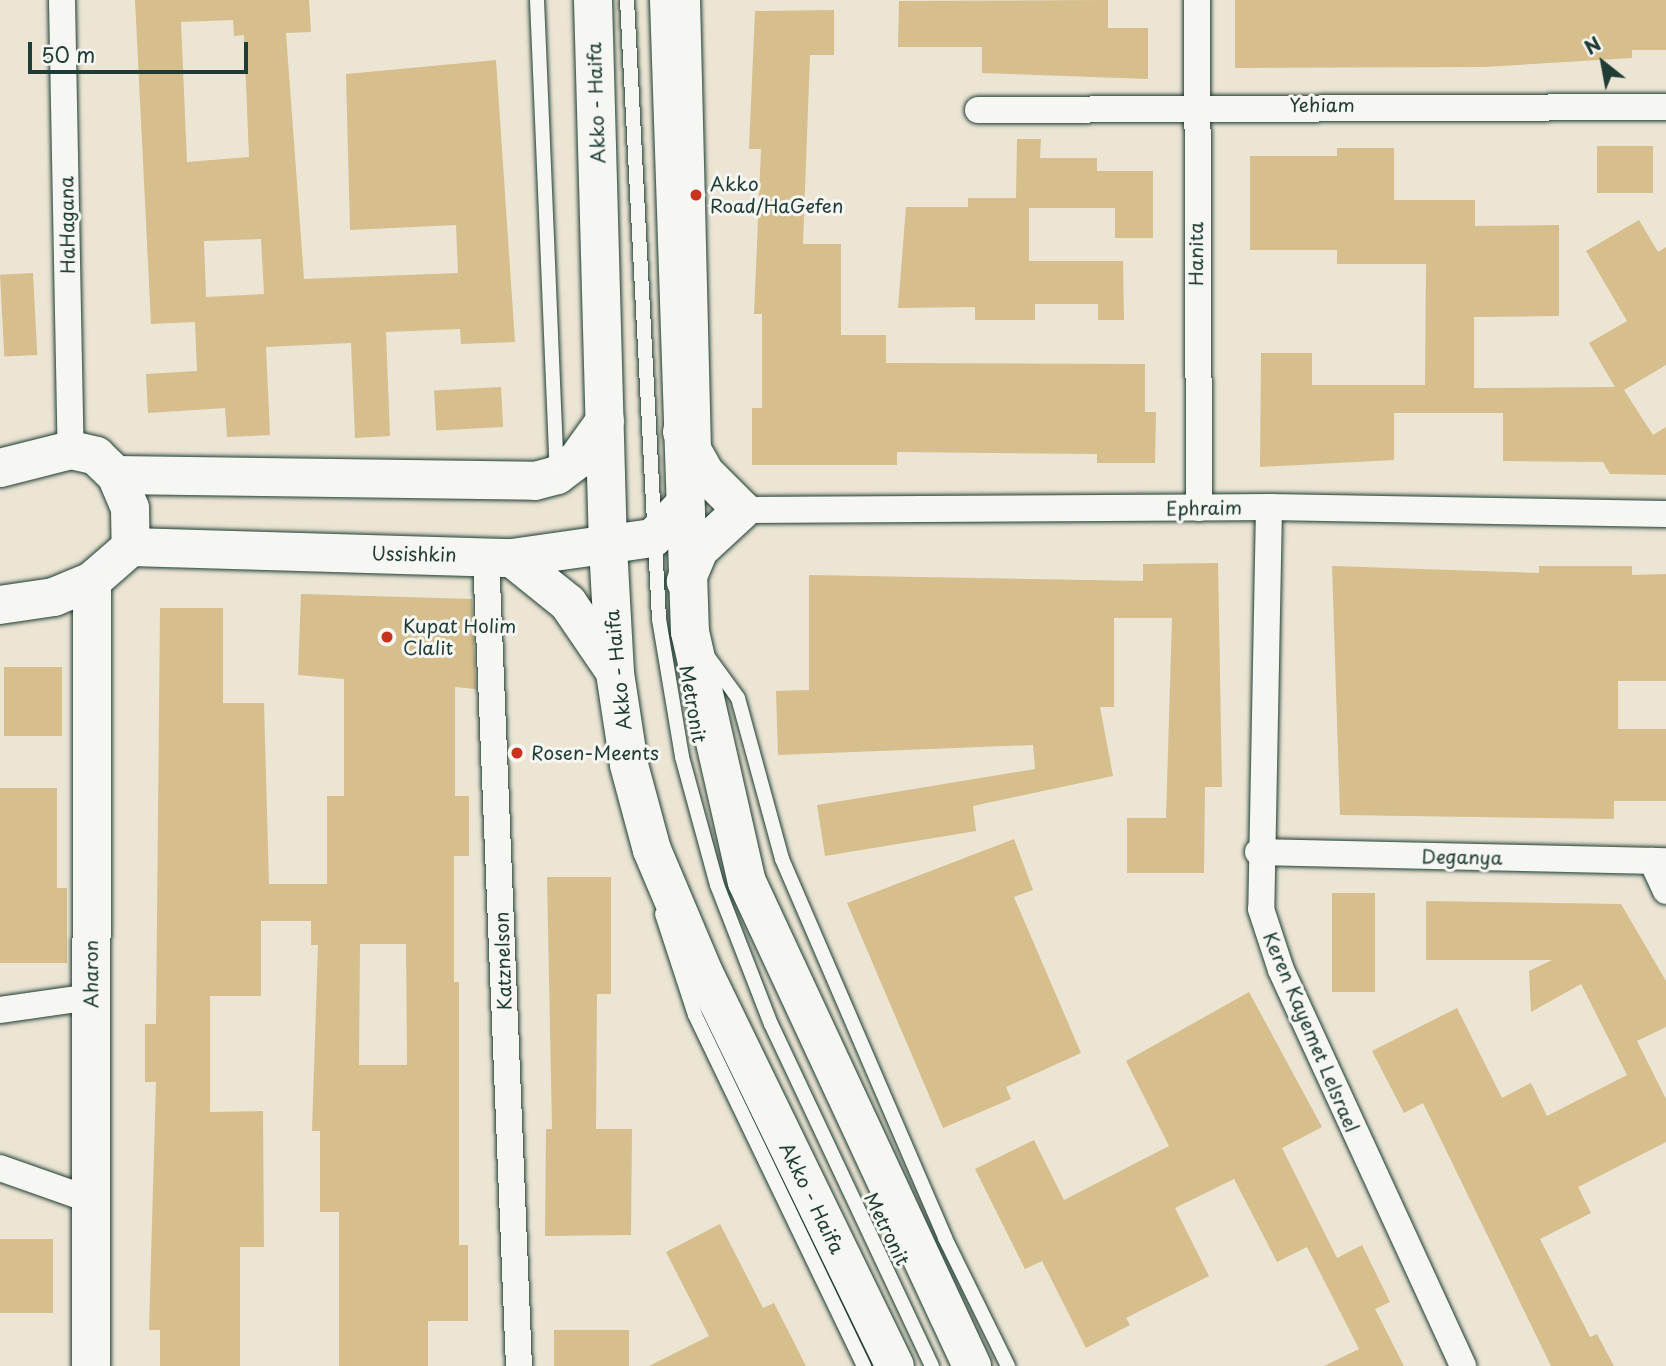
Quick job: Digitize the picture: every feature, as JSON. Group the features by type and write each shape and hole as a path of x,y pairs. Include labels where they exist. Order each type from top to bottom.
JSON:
{"main road":[{"name":"Akko - Haifa","path":"593,0 608,547 615,673 629,765 652,850 704,973 895,1366"},
{"path":"669,0 685,583 690,632 747,882 972,1366"},
{"path":"116,475 535,481 557,475 606,421"},
{"path":"680,427 705,473 742,510 699,550 685,583"},
{"path":"0,468 71,450 96,456 116,475 130,508 131,547 92,581 54,597 0,605"},
{"path":"653,538 683,506"},
{"name":"Ussishkin","path":"131,547 499,557 608,547 653,538"},
{"path":"499,557 568,603 615,673"},
{"name":"Aharon","path":"90,1366 92,581"}],"street":[{"name":"HaHagana","path":"62,0 71,450"},
{"name":"Hanita","path":"1197,0 1195,104 1199,508"},
{"name":"Yehiam","path":"978,110 1195,104 1666,107"},
{"name":"Ephraim","path":"742,510 1269,506 1666,514"},
{"name":"Keren Kayemet LeIsrael","path":"1269,506 1258,852 1268,940 1463,1366"},
{"name":"Katznelson","path":"499,557 519,1366"},
{"name":"Deganya","path":"1258,852 1659,861"},
{"path":"1659,861 1666,891"},
{"path":"0,1010 91,997"},
{"path":"0,1168 91,1200"}],"lane":[{"path":"537,0 557,475"},
{"name":"Metronit","path":"627,0 653,538 659,619 682,757 717,885 771,1024 932,1366"},
{"path":"693,0 705,473"},
{"path":"690,632 738,698 782,859 945,1238 1008,1366"},
{"path":"652,850 666,939 695,1015 864,1366"}],"building":[{"path":"135,0 309,0 311,32 286,33 304,279 458,273 456,225 350,230 346,74 496,60 515,342 461,344 460,329 386,332 390,436 355,438 351,343 266,347 270,435 227,437 225,408 148,413 146,374 197,371 195,322 151,324","holes":["233,20 234,36 244,35 249,157 187,162 181,22","261,239 264,294 206,297 204,241"]},
{"path":"1108,0 1108,28 1148,28 1148,79 982,73 982,47 898,47 899,1"},
{"path":"1235,0 1666,0 1666,50 1632,50 1632,58 1483,67 1235,68"},
{"path":"834,10 834,55 810,55 803,244 841,244 841,335 886,335 886,363 1145,364 1145,412 1156,412 1155,463 1097,463 1097,454 897,452 897,465 752,465 752,408 762,408 762,314 754,314 761,149 749,149 755,11"},
{"path":"1017,139 1041,139 1040,158 1097,158 1097,171 1153,171 1153,238 1115,238 1115,208 1029,208 1029,261 1123,261 1124,320 1098,320 1098,304 1035,304 1035,320 975,320 975,307 898,308 906,207 968,207 968,198 1016,198"},
{"path":"1597,146 1653,146 1653,193 1597,193"},
{"path":"1337,148 1394,148 1394,200 1475,200 1475,226 1559,225 1559,316 1474,317 1474,388 1615,387 1589,343 1627,321 1586,251 1639,220 1658,252 1666,247 1666,365 1624,390 1653,435 1666,427 1666,475 1610,474 1603,462 1503,461 1503,413 1394,413 1394,460 1260,467 1261,353 1312,353 1312,385 1425,385 1426,264 1337,264 1337,250 1250,250 1250,156 1337,156"},
{"path":"33,273 37,355 4,357 0,275"},
{"path":"501,387 503,427 436,430 434,391"},
{"path":"1218,563 1222,787 1205,787 1204,873 1127,873 1127,818 1166,818 1172,618 1114,618 1114,707 1100,707 1113,776 973,806 976,831 825,856 817,805 1035,769 1033,745 778,755 776,691 809,690 809,575 1143,581 1143,564"},
{"path":"1332,566 1539,573 1539,566 1632,566 1632,575 1666,574 1666,681 1618,681 1618,729 1666,729 1666,801 1614,801 1614,819 1340,815"},
{"path":"301,594 472,599 476,689 455,687 455,796 469,796 469,856 454,856 454,982 459,982 459,1245 468,1245 468,1321 428,1321 428,1366 339,1366 339,1212 320,1212 320,1131 312,1131 318,945 311,945 311,921 261,921 261,996 210,996 210,1112 263,1111 264,1247 240,1247 240,1366 160,1366 160,1330 149,1330 156,1082 145,1082 145,1024 156,1024 160,608 223,608 223,703 264,703 269,884 327,884 327,796 344,796 344,679 298,675","holes":["360,944 406,944 407,1065 359,1065"]},
{"path":"4,667 62,667 62,736 4,736"},
{"path":"0,788 57,788 57,888 67,888 67,963 0,963"},
{"path":"1014,839 1033,890 1014,897 1081,1053 1006,1087 1011,1099 943,1128 847,903"},
{"path":"547,877 611,877 611,994 597,994 596,1129 632,1129 631,1235 545,1236 546,1129 552,1129"},
{"path":"1332,893 1375,893 1375,992 1332,992"},
{"path":"1426,901 1621,904 1666,981 1666,1027 1637,1041 1666,1099 1666,1142 1578,1187 1591,1213 1540,1239 1590,1337 1597,1334 1614,1366 1551,1366 1423,1103 1404,1113 1372,1051 1457,1008 1502,1098 1531,1083 1547,1116 1627,1075 1581,984 1531,1012 1529,971 1552,960 1426,960"},
{"path":"1249,992 1322,1127 1282,1148 1337,1258 1362,1245 1390,1302 1375,1309 1404,1366 1324,1366 1359,1349 1307,1247 1277,1262 1234,1179 1175,1208 1209,1276 1126,1318 1130,1325 1086,1348 1042,1261 1025,1269 975,1169 1034,1140 1064,1200 1169,1146 1126,1061"},
{"path":"720,1224 763,1308 774,1303 806,1366 649,1366 709,1336 666,1252"},
{"path":"0,1239 53,1239 53,1313 0,1313"},
{"path":"554,1330 629,1330 629,1366 554,1366"}],"place":[{"name":"Akko Road/HaGefen","path":"696,195"},
{"name":"Kupat Holim Clalit","path":"387,637"},
{"name":"Rosen-Meents","path":"517,753"}]}
